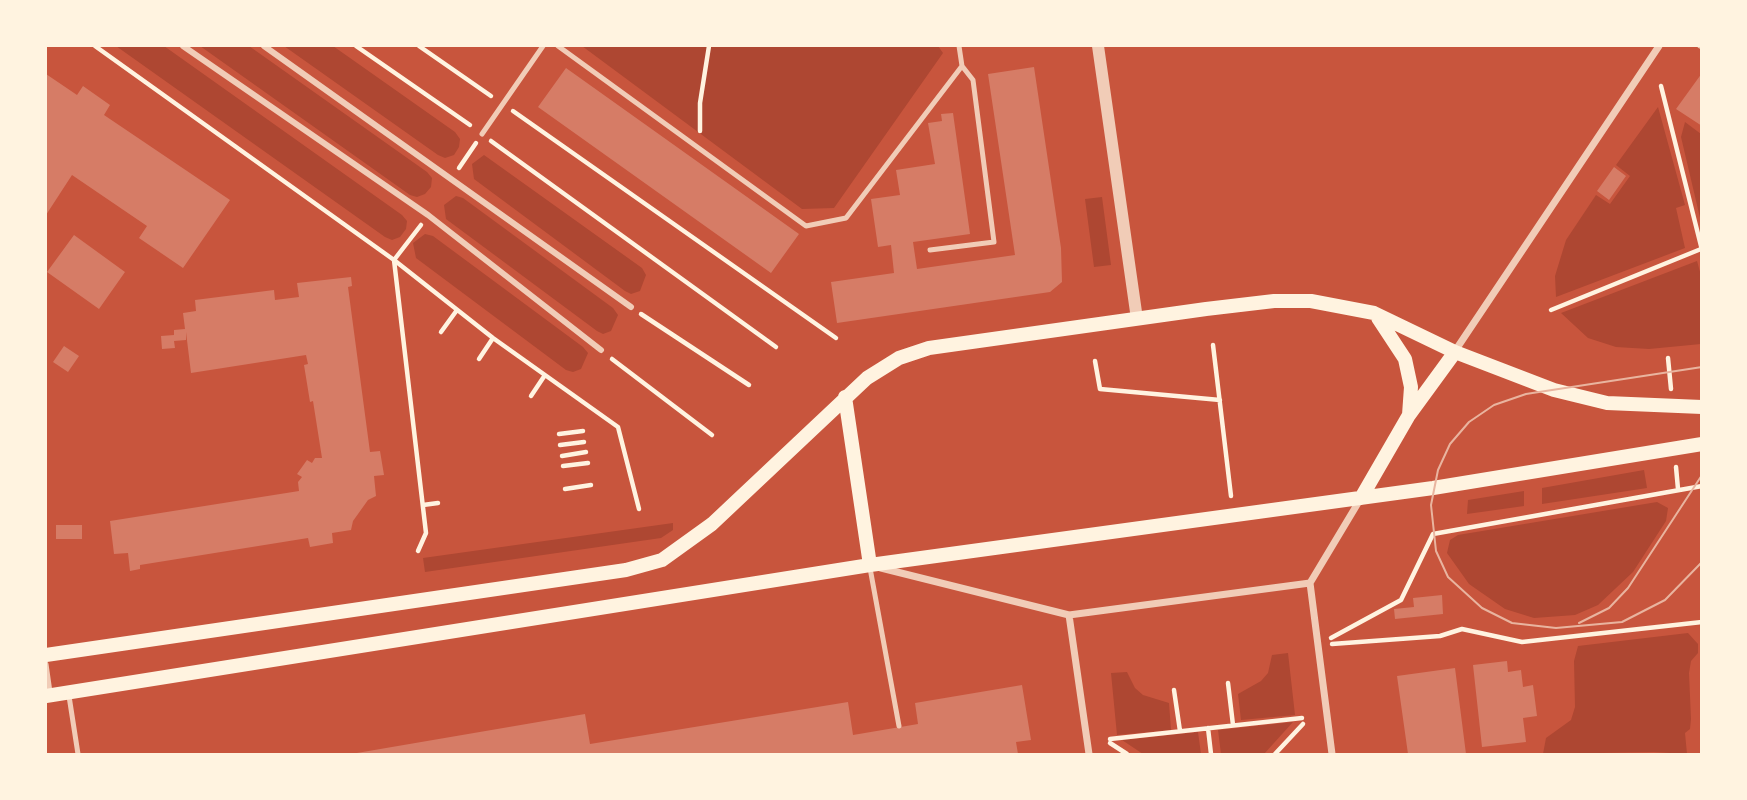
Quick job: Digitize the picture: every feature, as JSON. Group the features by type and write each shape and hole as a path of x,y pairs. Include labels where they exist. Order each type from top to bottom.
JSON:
{"main road":[{"path":"46,656 626,570 662,559 712,524 845,397 883,366 913,352 1274,301 1342,304 1374,313 1455,352 1554,390 1640,406 1702,407"},
{"path":"1374,313 1405,359 1411,387 1409,415"},
{"path":"1362,498 1409,415 1455,352"},
{"path":"845,397 870,565"},
{"path":"48,696 870,565 1362,498 1702,444"}],"street":[{"path":"183,46 428,215 601,350"},
{"path":"264,46 631,307"},
{"path":"1098,46 1137,319"},
{"path":"1455,352 1659,46"},
{"path":"1332,754 1310,583 1362,498"},
{"path":"870,565 1069,615 1310,583"},
{"path":"1069,615 1088,754"}],"lane":[{"path":"482,134 543,46"},
{"path":"558,46 806,226 846,218 962,66"},
{"path":"930,250 994,242 973,80 962,66 960,46"},
{"path":"870,565 899,726"},
{"path":"46,664 48,696"},
{"path":"68,692 78,754"}],"path":[{"path":"95,46 394,260 493,338 618,427 639,509"},
{"path":"356,46 776,347"},
{"path":"419,46 836,338"},
{"path":"696,146 709,46"},
{"path":"1550,310 1701,250 1661,86"},
{"path":"452,179 482,134"},
{"path":"418,551 426,533 394,260 428,215"},
{"path":"631,307 749,384"},
{"path":"441,332 457,310"},
{"path":"479,359 493,338"},
{"path":"1213,345 1231,496"},
{"path":"601,350 712,435"},
{"path":"1095,361 1100,389 1220,400"},
{"path":"531,396 545,376"},
{"path":"559,435 583,431"},
{"path":"560,445 584,442"},
{"path":"562,456 586,452"},
{"path":"563,466 587,463"},
{"path":"565,489 591,485"},
{"path":"1318,645 1401,600 1433,534 1702,486"},
{"path":"423,505 438,503"},
{"path":"1318,645 1440,636 1462,629 1522,642 1702,622"},
{"path":"1228,683 1233,725"},
{"path":"1174,690 1180,731"},
{"path":"1127,754 1110,741 1208,727 1303,721 1275,754"},
{"path":"1208,727 1211,754"}],"shaded area":[{"path":"116,46 164,46 402,215 407,221 406,229 400,237 392,240 385,237"},
{"path":"200,46 249,46 427,172 432,178 431,187 425,194 417,197 410,195"},
{"path":"284,46 333,46 455,132 460,139 459,147 454,155 445,158 438,155"},
{"path":"582,46 938,46 943,53 834,208 802,209"},
{"path":"1658,107 1685,205 1676,208 1685,248 1556,297 1555,276 1566,240 1596,195 1610,204 1630,176 1616,165"},
{"path":"1685,122 1701,134 1701,222 1681,137"},
{"path":"484,155 642,268 646,275 640,291 631,294 625,291 474,179 472,164"},
{"path":"456,196 463,198 613,308 618,315 611,331 603,334 597,331 446,219 444,205"},
{"path":"1102,197 1111,265 1094,267 1085,199"},
{"path":"425,234 433,236 583,347 588,353 581,369 573,372 566,370 416,258 413,243"},
{"path":"1697,261 1702,279 1701,344 1649,349 1616,347 1588,338 1561,313"},
{"path":"1644,470 1647,488 1542,504 1542,488"},
{"path":"1524,491 1524,506 1467,514 1468,500"},
{"path":"1657,502 1668,508 1666,521 1633,572 1598,605 1575,615 1534,618 1505,609 1469,584 1447,553 1450,540 1458,535"},
{"path":"673,523 673,530 661,538 425,572 423,558"},
{"path":"1688,633 1698,644 1698,653 1691,661 1689,673 1691,719 1690,729 1685,733 1687,754 1543,754 1546,738 1571,720 1575,707 1574,661 1578,646"},
{"path":"1288,653 1295,715 1241,720 1238,694 1261,681 1268,673 1272,655"},
{"path":"1127,672 1135,688 1143,695 1169,703 1171,730 1117,735 1111,673"},
{"path":"1293,722 1264,754 1221,754 1218,730"},
{"path":"1198,732 1201,754 1143,754 1122,740"}],"building":[{"path":"1034,67 1061,248 1062,282 1050,292 837,323 831,282 894,273 891,245 878,247 871,199 900,195 896,170 935,164 928,123 942,121 941,114 953,113 970,234 913,242 917,269 1015,255 988,74"},
{"path":"566,68 799,234 771,273 538,107"},
{"path":"1702,73 1702,126 1676,109"},
{"path":"46,74 77,95 83,86 110,105 104,115 230,200 183,268 139,238 147,226 72,175 46,215"},
{"path":"1614,167 1626,176 1609,200 1597,191"},
{"path":"74,235 125,272 99,309 47,272"},
{"path":"351,277 352,286 348,287 370,452 380,451 384,475 374,476 376,496 368,500 353,521 351,530 332,533 333,543 310,547 308,538 140,565 140,569 130,571 128,553 114,554 110,521 299,491 298,482 302,477 297,474 307,460 312,463 315,458 322,458 304,365 308,364 306,355 191,373 186,332 186,340 174,341 175,348 162,349 161,336 174,335 174,330 185,329 183,313 196,311 195,300 274,290 275,300 299,297 297,283"},
{"path":"64,346 79,356 68,372 53,362"},
{"path":"56,525 82,525 82,539 56,539"},
{"path":"1442,595 1443,614 1395,619 1394,609 1414,607 1413,598"},
{"path":"1507,661 1508,672 1521,670 1523,687 1533,685 1537,716 1523,718 1526,742 1482,747 1473,665"},
{"path":"1455,668 1466,754 1408,754 1397,676"},
{"path":"1022,685 1031,740 1016,742 1018,754 351,754 585,714 590,744 848,702 853,735 918,724 915,703"}],"tram line":[{"path":"1702,367 1526,394 1494,405 1469,422 1450,444 1438,470 1431,505 1436,551 1448,577 1482,608 1512,623 1556,628 1622,622 1665,600 1702,562"},
{"path":"1579,623 1609,608 1628,588 1702,475"}]}
